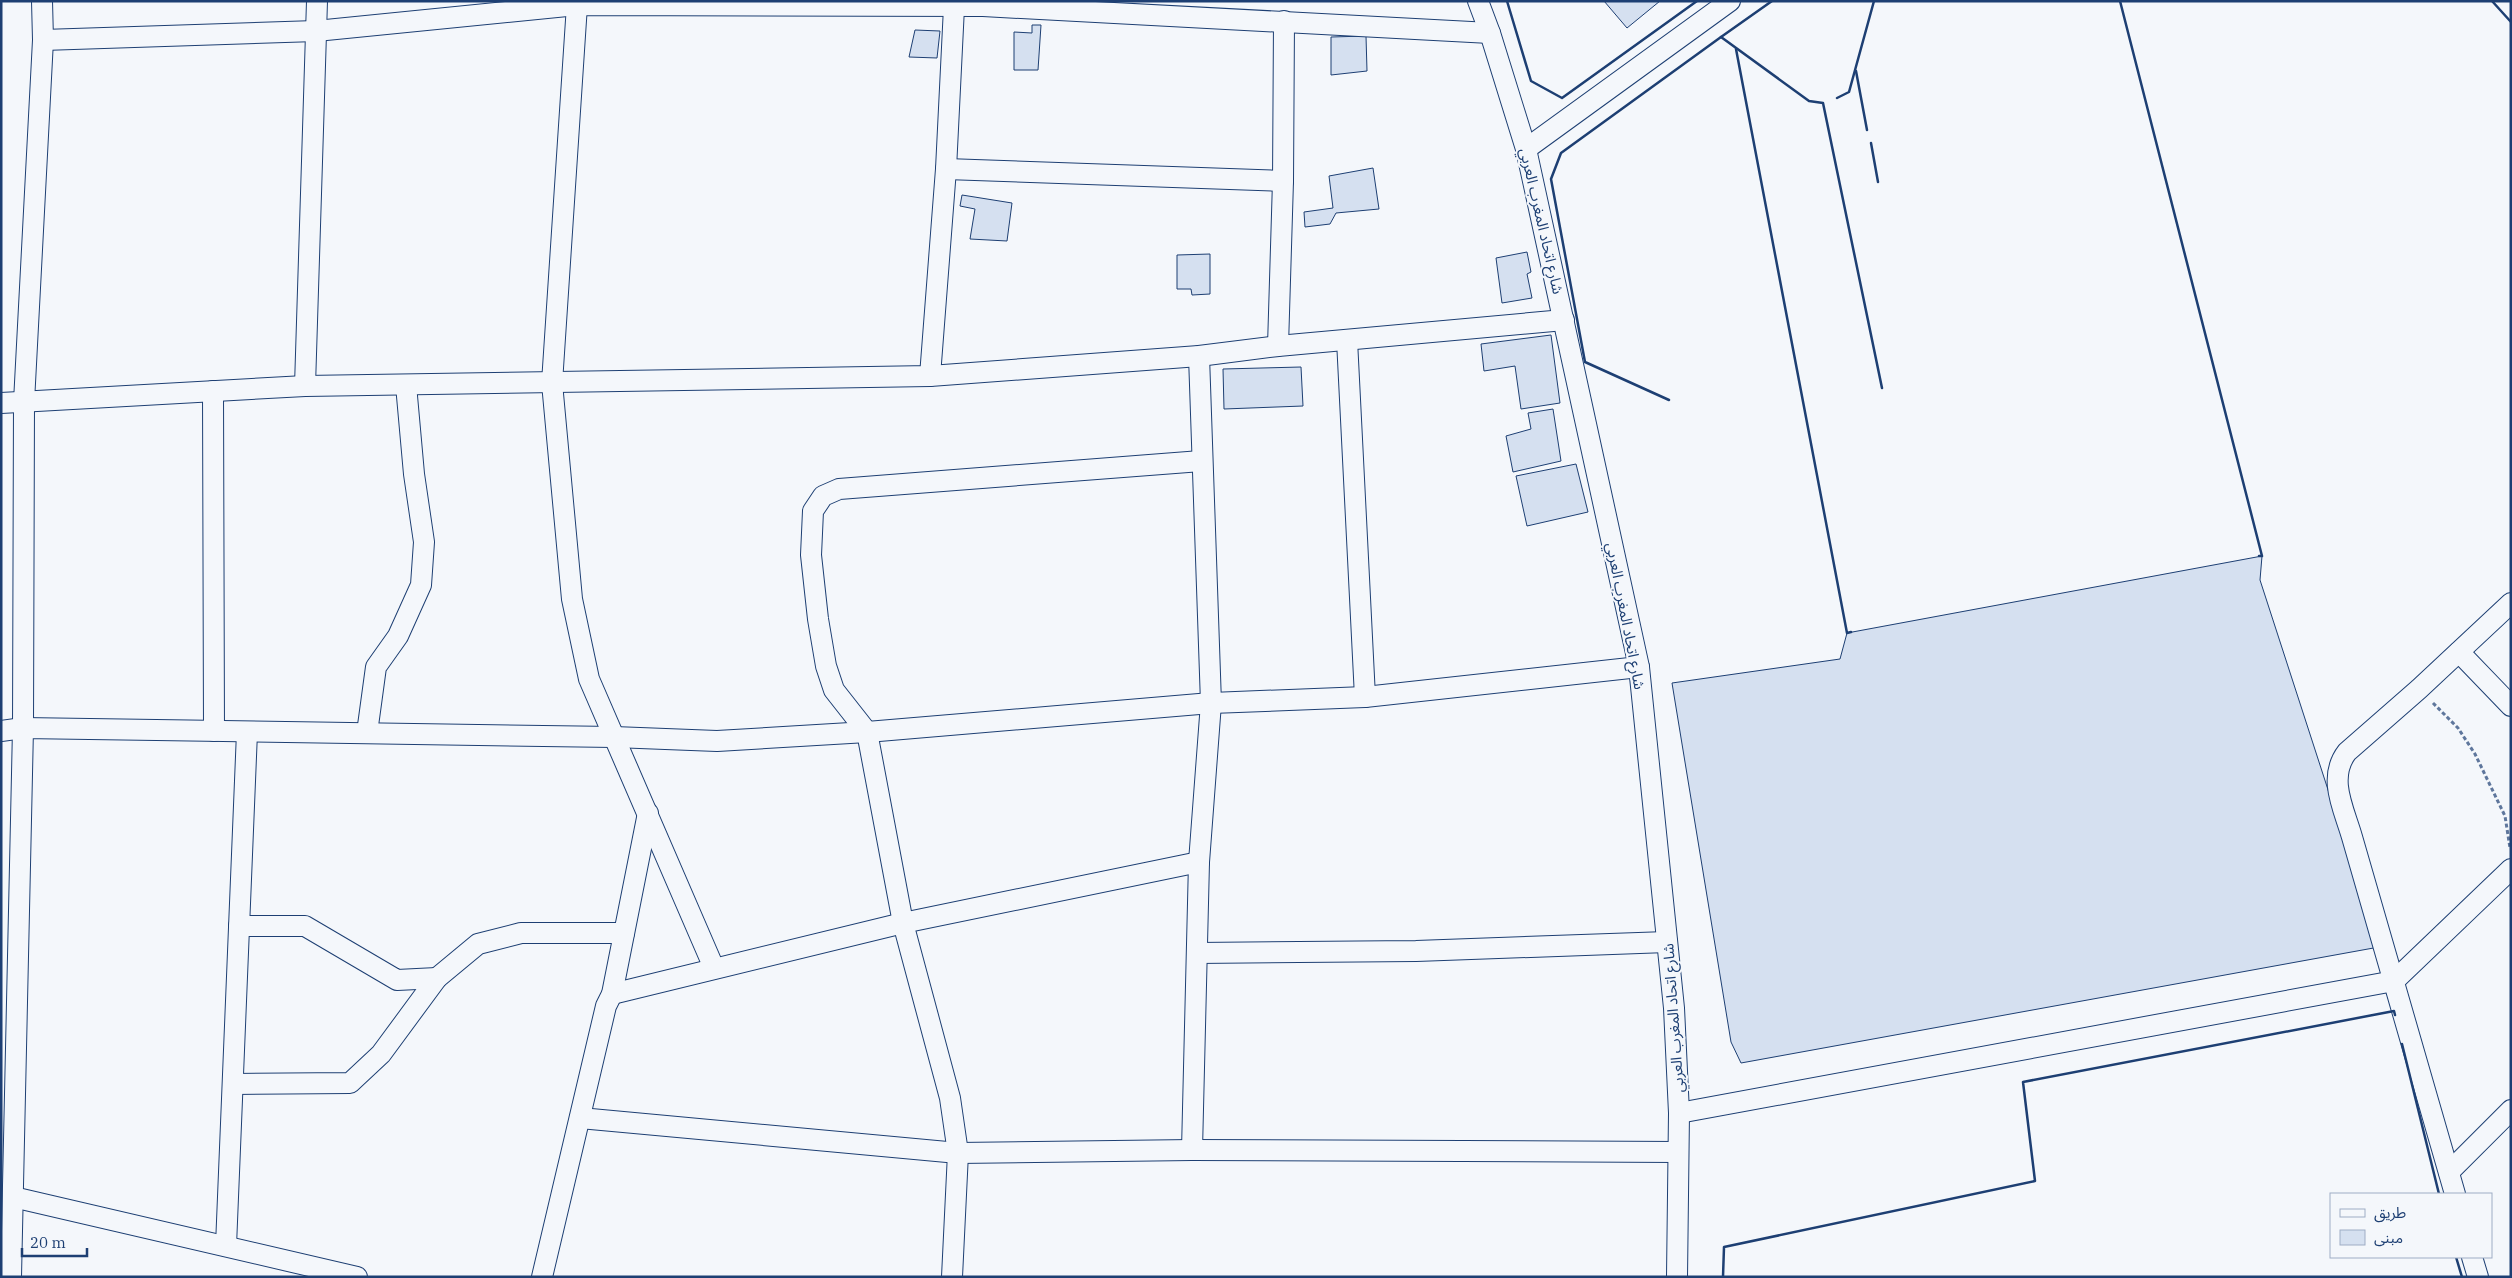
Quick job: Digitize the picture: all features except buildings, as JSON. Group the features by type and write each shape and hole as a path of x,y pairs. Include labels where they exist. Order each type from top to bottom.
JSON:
{"street":[{"path":"11,1277 13,1197 9,1010 23,728 24,402 43,40 42,1"},
{"path":"305,386 317,1"},
{"name":"شارع اتحاد المغرب العربي","path":"1478,1 1490,33 1526,149 1639,668 1674,1008 1679,1113 1677,1277"},
{"path":"1526,149 1730,1"},
{"path":"43,40 316,31 576,5 954,7 983,3 1490,33"},
{"path":"576,5 552,383 572,599 589,679 714,968"},
{"path":"930,376 946,169 954,7"},
{"path":"1278,346 1283,181 1284,21"},
{"path":"946,169 1283,181"},
{"path":"1,403 305,386 930,376 1199,356 1278,346 1564,320"},
{"path":"1347,340 1365,697"},
{"path":"1192,1150 1199,862 1211,704 1201,461 1199,356"},
{"path":"367,734 376,667 398,636 421,585 424,542 414,474 406,385"},
{"path":"213,392 214,731"},
{"path":"952,1277 958,1153 950,1098 904,923 867,732 834,690 823,651 812,555 813,511 823,496 847,489 1201,461"},
{"path":"2455,1193 2352,837 2336,772 2347,752 2460,652 2511,602"},
{"path":"2460,652 2511,706"},
{"path":"1,731 23,728 614,737 717,741 867,732 1211,704 1365,697 1639,668"},
{"path":"226,1246 247,732"},
{"path":"542,1277 606,1006 612,994 648,812"},
{"path":"612,994 904,923 1199,862"},
{"path":"1679,1113 2394,981 2511,869"},
{"path":"239,926 305,926 397,980 437,978"},
{"path":"233,1084 350,1083 381,1054 437,978 478,944 522,933 624,933"},
{"path":"1197,952 1416,951 1667,942"},
{"path":"2449,1172 2511,1110"},
{"path":"580,1118 958,1153 1192,1150 1678,1152"},
{"path":"13,1197 357,1277"},
{"path":"2472,1258 2478,1277"}],"path":[{"path":"2419,689 2458,728 2475,754 2506,816 2511,856"}],"wall":[{"path":"1507,1 1531,81 1562,98 1697,1"},
{"path":"1721,37 1772,1"},
{"path":"1837,98 1849,92 1874,1"},
{"path":"2120,1 2262,556 2259,556"},
{"path":"2492,1 2511,22"},
{"path":"1669,400 1585,362 1551,179 1561,153 1721,37 1809,101 1823,103 1882,388"},
{"path":"1736,49 1847,633 1851,632"},
{"path":"1856,71 1867,130"},
{"path":"1871,143 1878,182"},
{"path":"1723,1277 1724,1247 2035,1181 2023,1082 2394,1011 2395,1015"},
{"path":"2402,1044 2439,1193"},
{"path":"2456,1258 2462,1277"}]}
